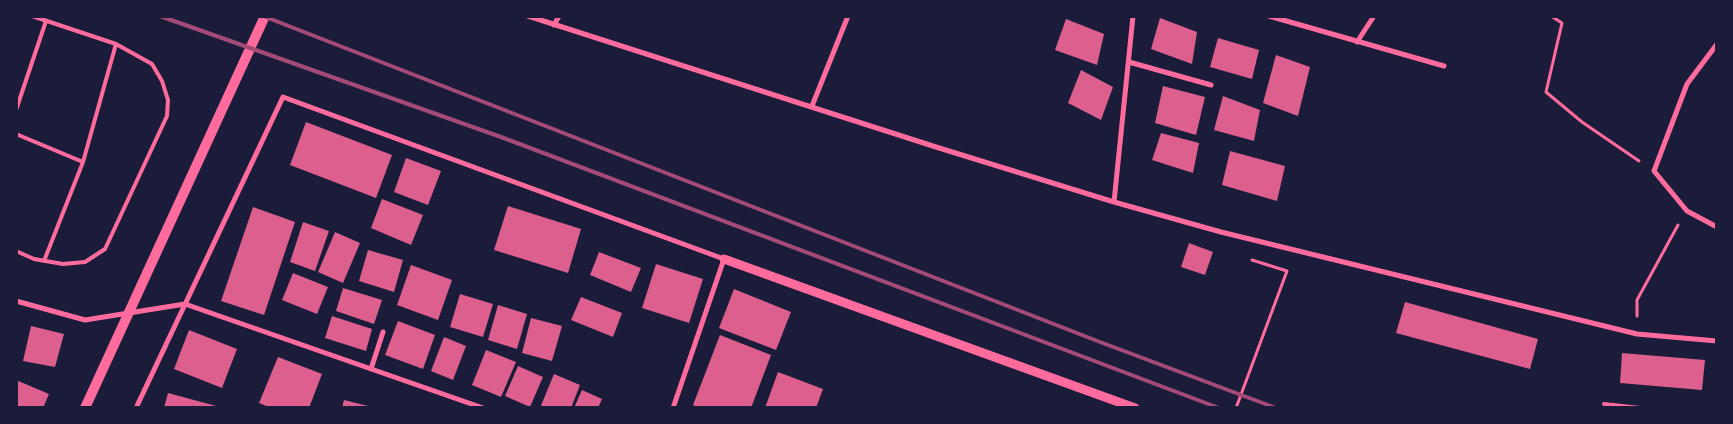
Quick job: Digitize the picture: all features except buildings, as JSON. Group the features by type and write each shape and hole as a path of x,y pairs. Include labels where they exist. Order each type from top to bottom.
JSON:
{"main road":[{"path":"85,408 265,16"}],"street":[{"path":"528,16 936,147 1114,202 1221,232 1638,334 1717,341"},
{"path":"554,25 559,16"},
{"path":"812,106 848,16"},
{"path":"1114,202 1133,16"},
{"path":"1269,16 1444,66"},
{"path":"1357,42 1374,16"},
{"path":"1717,44 1687,84 1654,172 1687,211 1717,227"},
{"path":"1129,62 1211,85"},
{"path":"136,408 283,98 1136,408"},
{"path":"673,408 724,259"},
{"path":"16,301 85,320 185,304 483,408"},
{"path":"371,369 383,332"}],"lane":[{"path":"16,251 44,261 63,264 85,262 105,249 167,116 168,100 162,81 152,64 116,44 32,16"},
{"path":"16,110 46,22"},
{"path":"44,261 83,162 116,44"},
{"path":"16,134 83,162"},
{"path":"1604,404 1640,408"}],"path":[{"path":"1551,16 1562,23 1546,92 1582,122 1654,172"},
{"path":"1638,334 1637,300 1687,211"},
{"path":"1236,408 1287,271 1244,257"}],"railway":[{"path":"160,16 501,137 1219,408"},
{"path":"263,16 1100,342 1276,408"}]}
